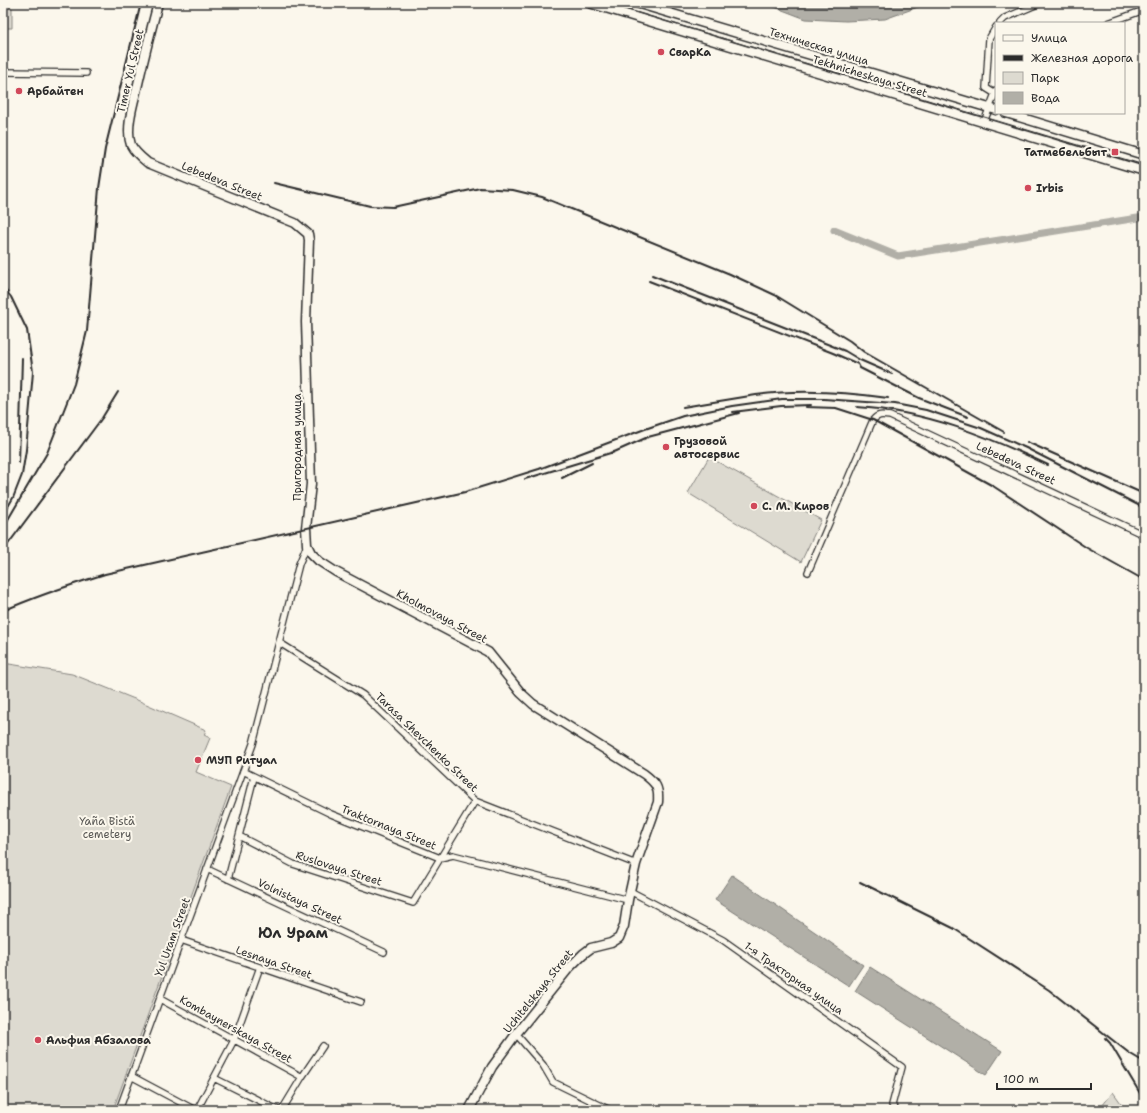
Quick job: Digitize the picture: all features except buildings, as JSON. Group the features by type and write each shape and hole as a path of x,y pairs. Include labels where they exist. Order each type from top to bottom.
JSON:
{"street":[{"name":"Timer Yul Street","path":"132,145 130,131 131,116 158,3"},
{"name":"Tekhnicheskaya Street","path":"589,3 984,122 1144,172"},
{"name":"Техническая улица","path":"636,3 993,109"},
{"path":"1001,22 1005,18 1040,3"},
{"path":"1111,22 1144,10"},
{"path":"984,122 993,109 995,92 986,88 986,79 989,39 995,29"},
{"path":"3,72 86,73"},
{"path":"1009,114 1144,155"},
{"name":"Lebedeva Street","path":"132,145 138,156 148,163 295,223 308,234"},
{"name":"Пригородная улица","path":"242,771 252,744 280,643 299,564 307,545 306,528 310,484 306,322 308,234"},
{"name":"Lebedeva Street","path":"808,572 873,420 877,416 890,416 1144,535"},
{"name":"Kholmovaya Street","path":"307,545 311,553 319,561 336,572 488,652 521,693 533,704 644,774 656,785"},
{"name":"Tarasa Shevchenko Street","path":"280,643 363,695 475,802 636,864"},
{"name":"Traktornaya Street","path":"242,771 331,814 440,858 452,855 628,900"},
{"name":"Yul Uram Street","path":"119,1110 182,940 242,771"},
{"path":"228,879 254,777"},
{"name":"Uchitelskaya Street","path":"469,1110 492,1067 516,1034 569,968 591,948 611,943 619,938 624,926 636,864 658,802 656,785"},
{"path":"440,858 475,802"},
{"name":"Ruslovaya Street","path":"239,836 292,864 413,903 440,858"},
{"name":"Volnistaya Street","path":"207,869 384,952"},
{"name":"1-я Тракторная улица","path":"630,891 723,940 902,1067 890,1107 896,1110"},
{"name":"Lesnaya Street","path":"182,940 361,1002"},
{"path":"132,1076 196,1110 234,1040 260,967"},
{"name":"Kombaynerskaya Street","path":"160,999 302,1077"},
{"path":"516,1034 543,1065 552,1082 610,1110"},
{"path":"282,1110 323,1046"},
{"path":"214,1078 278,1110"}],"green space":[{"path":"3,8 12,8 12,28 3,28"},
{"path":"709,457 821,520 801,562 688,493"},
{"name":"Yaña Bistä cemetery","path":"3,663 72,674 206,730 204,735 210,738 196,772 231,787 113,1110 3,1110"},
{"path":"1113,1092 1126,1110 1099,1110"}],"water":[{"path":"764,3 929,3 885,19 846,21 806,19"},
{"path":"732,875 863,965 849,986 715,900"},
{"path":"870,967 1002,1051 986,1075 855,991"}],"waterway":[{"path":"834,230 898,256 1144,217"}],"tram line":[{"path":"605,3 1144,165"}],"railway":[{"path":"3,528 47,453 74,384 87,331 99,188 105,149 141,3"},
{"path":"274,183 370,206 393,207 480,188 513,190 542,197 730,274 775,295 850,341 864,352 1004,432"},
{"path":"652,275 845,351 860,360 892,374"},
{"path":"649,281 833,353 858,364 860,368 919,398 968,417"},
{"path":"3,287 11,297 27,330 33,372 26,450 22,475 13,498 3,515"},
{"path":"19,463 22,358"},
{"path":"3,551 102,418 118,392"},
{"path":"683,407 756,395 789,392 839,393 888,398"},
{"path":"3,611 105,574 465,492 539,469 683,416 732,406 782,399 824,399 895,404 926,410 981,428 1026,448 1144,508"},
{"path":"733,412 781,406 811,405"},
{"path":"806,407 836,408 873,420 993,486 1087,548 1144,580"},
{"path":"857,407 883,409 932,419 1002,444 1048,465"},
{"path":"612,453 648,437 739,413"},
{"path":"1027,442 1144,494"},
{"path":"525,479 617,451"},
{"path":"562,478 592,463"},
{"path":"860,882 953,928 1049,990 1129,1053 1144,1062"},
{"path":"1105,1038 1110,1043 1144,1100"}],"place":[{"name":"СварКа","path":"661,52"},
{"name":"Арбайтен","path":"19,91"},
{"name":"Татмебельбыт","path":"1115,152"},
{"name":"Irbis","path":"1028,188"},
{"name":"Грузовой автосервис","path":"666,447"},
{"name":"С. М. Киров","path":"754,506"},
{"name":"МУП Ритуал","path":"198,760"},
{"name":"Альфия Абзалова","path":"38,1040"}],"district":[{"name":"Юл Урам","path":"293,933"}]}
